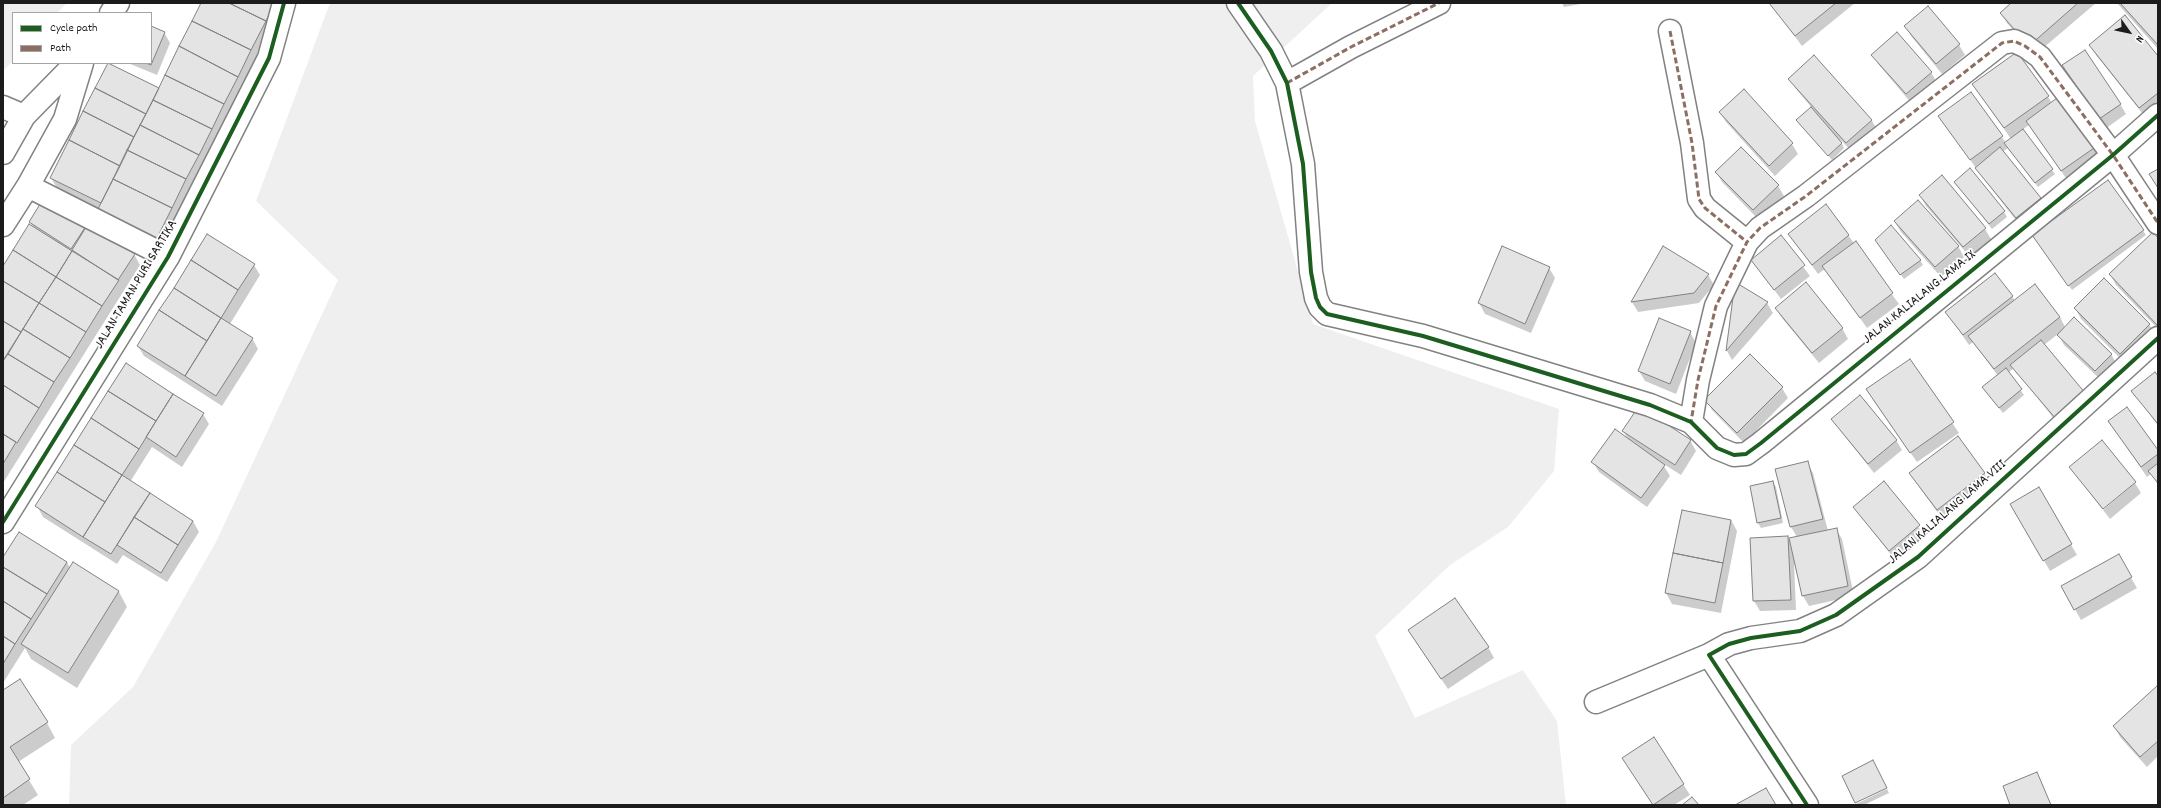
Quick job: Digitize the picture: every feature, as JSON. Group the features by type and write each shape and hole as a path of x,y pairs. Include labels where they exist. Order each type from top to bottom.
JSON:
{"street":[{"path":"112,12 118,3"},
{"name":"JALAN TAMAN PURI SARTIKA","path":"3,522 168,258 269,58 284,3"},
{"path":"1238,3 1271,51 1287,83 1303,164 1311,272 1316,298 1320,307 1327,314 1423,336 1650,405 1691,422 1698,380 1716,306 1747,242 1760,228 1806,196 2002,43 2014,42 2025,46 2040,57 2113,155 2158,223"},
{"path":"1287,83 1351,47 1439,3"},
{"path":"1670,31 1692,143 1699,199 1705,208 1747,242"},
{"path":"3,153 24,116 75,64"},
{"path":"3,225 28,186 65,119 82,64"},
{"path":"3,107 24,116"},
{"name":"JALAN KALIALANG LAMA IX","path":"1691,422 1717,448 1734,455 1746,454 2113,155 2158,115"},
{"path":"28,186 168,258"},
{"name":"JALAN KALIALANG LAMA VIII","path":"1596,702 1709,656 1729,644 1751,638 1800,632 1836,615 1918,557 2158,338"},
{"path":"1709,656 1807,805"}],"shaded area":[{"path":"3,3 67,3 58,12 12,12 12,62 5,69 3,69"},
{"path":"330,3 1332,3 1253,76 1255,121 1313,324 1559,409 1554,471 1508,527 1450,565 1375,636 1415,718 1523,670 1557,721 1566,805 69,805 71,745 133,687 216,542 338,280 256,201"}],"building":[{"path":"201,3 229,3 266,21 251,50 192,21"},
{"path":"229,3 275,3 266,21"},
{"path":"1769,3 1836,3 1795,36"},
{"path":"2011,3 2078,3 2029,46 2000,13"},
{"path":"2120,3 2158,3 2158,45"},
{"path":"1928,6 1960,44 1936,64 1904,26"},
{"path":"2125,15 2158,56 2158,93 2139,108 2089,45"},
{"path":"192,21 251,50 238,77 179,46"},
{"path":"152,26 165,32 152,63"},
{"path":"1897,32 1932,72 1906,94 1871,55"},
{"path":"179,46 238,77 224,104 165,75"},
{"path":"2085,50 2121,104 2099,119 2062,65"},
{"path":"2017,52 2049,96 2004,128 1972,84"},
{"path":"1814,55 1872,120 1846,143 1788,79"},
{"path":"107,64 110,64 159,88 146,114 95,88"},
{"path":"165,75 224,104 212,129 153,100"},
{"path":"95,88 146,114 134,137 83,111"},
{"path":"1744,89 1793,143 1769,166 1719,112"},
{"path":"1971,92 2003,136 1970,160 1938,116"},
{"path":"2061,95 2097,146 2061,171 2026,121"},
{"path":"153,100 212,129 199,155 140,125"},
{"path":"1811,107 1842,143 1828,156 1796,120"},
{"path":"83,111 134,137 120,166 69,140"},
{"path":"140,125 199,155 186,179 127,150"},
{"path":"2023,129 2053,169 2035,183 2004,143"},
{"path":"69,140 120,166 101,203 50,178"},
{"path":"1741,147 1779,185 1753,210 1715,172"},
{"path":"2000,147 2041,198 2016,218 1975,168"},
{"path":"127,150 186,179 172,208 113,179"},
{"path":"1970,168 2005,211 1989,224 1954,182"},
{"path":"2158,169 2158,188 2149,174"},
{"path":"1942,175 1986,228 1963,247 1919,195"},
{"path":"113,179 172,208 157,238 98,209"},
{"path":"2108,180 2144,230 2068,286 2032,235"},
{"path":"45,196 88,223 71,249 29,222"},
{"path":"1918,200 1959,246 1935,267 1894,221"},
{"path":"1826,204 1849,235 1812,265 1788,234"},
{"path":"29,224 72,251 56,277 13,250"},
{"path":"88,224 135,254 118,280 72,250"},
{"path":"1891,225 1921,260 1900,275 1875,240"},
{"path":"2153,232 2158,238 2158,326 2109,274"},
{"path":"207,234 255,264 238,290 191,260"},
{"path":"1781,235 1805,265 1774,290 1751,260"},
{"path":"1856,241 1893,293 1860,318 1822,266"},
{"path":"1502,246 1550,267 1525,324 1478,303"},
{"path":"1663,246 1709,274 1694,293 1631,302"},
{"path":"13,250 56,277 39,303 3,281 3,266"},
{"path":"72,251 119,280 102,306 56,277"},
{"path":"191,260 238,290 221,318 174,288"},
{"path":"1995,273 2013,296 1963,335 1945,312"},
{"path":"56,277 102,306 86,332 39,303"},
{"path":"2104,278 2150,324 2120,354 2074,308"},
{"path":"3,281 39,303 21,332 3,321"},
{"path":"1735,282 1768,302 1726,351"},
{"path":"1806,282 1843,328 1812,353 1775,308"},
{"path":"2035,284 2060,317 1994,369 1968,336"},
{"path":"174,288 221,318 207,341 159,310"},
{"path":"39,303 86,332 70,358 23,329"},
{"path":"159,310 207,341 185,376 137,346"},
{"path":"2074,317 2112,354 2095,371 2057,335"},
{"path":"221,318 253,338 216,396 185,376"},
{"path":"1659,318 1691,331 1670,384 1638,371"},
{"path":"3,321 21,332 4,359 3,358"},
{"path":"23,329 70,358 54,382 8,354"},
{"path":"2041,340 2086,394 2056,419 2010,365"},
{"path":"8,354 54,382 39,408 3,385 3,361"},
{"path":"1750,354 1783,387 1737,433 1704,400"},
{"path":"1910,359 1954,422 1910,453 1866,389"},
{"path":"126,363 173,394 156,421 108,391"},
{"path":"2006,368 2022,389 1999,408 1982,387"},
{"path":"2155,372 2158,376 2158,424 2131,391"},
{"path":"3,385 39,408 17,443 3,434"},
{"path":"108,391 156,421 139,449 91,418"},
{"path":"173,394 204,413 176,457 146,437"},
{"path":"1860,395 1897,440 1868,464 1831,419"},
{"path":"1639,406 1691,440 1675,465 1622,431"},
{"path":"2127,407 2158,450 2158,454 2141,467 2108,421"},
{"path":"91,418 139,449 122,475 74,445"},
{"path":"1615,429 1665,465 1641,498 1591,462"},
{"path":"3,434 16,442 3,464"},
{"path":"1958,436 1985,473 1937,510 1909,473"},
{"path":"2102,440 2136,482 2103,509 2069,467"},
{"path":"74,445 122,475 105,502 57,472"},
{"path":"1808,461 1823,519 1790,527 1775,469"},
{"path":"2158,463 2158,483 2148,471"},
{"path":"57,472 105,502 83,537 35,506"},
{"path":"122,475 150,493 111,554 83,537"},
{"path":"1773,481 1781,518 1757,523 1750,486"},
{"path":"1884,481 1920,525 1889,551 1853,507"},
{"path":"2039,487 2072,544 2043,561 2010,504"},
{"path":"150,493 193,521 178,545 134,517"},
{"path":"1682,510 1731,520 1723,563 1673,553"},
{"path":"134,517 178,545 161,573 117,545"},
{"path":"1837,528 1848,586 1802,596 1789,538"},
{"path":"19,532 67,562 47,594 3,567 3,557"},
{"path":"1788,536 1791,600 1753,601 1750,538"},
{"path":"1673,553 1723,563 1715,603 1665,593"},
{"path":"2119,554 2132,577 2074,610 2061,586"},
{"path":"73,562 119,591 68,673 21,644"},
{"path":"3,567 47,594 31,619 3,601"},
{"path":"1455,598 1489,647 1441,679 1408,630"},
{"path":"3,601 31,619 15,644 3,636"},
{"path":"3,636 15,644 3,664"},
{"path":"20,679 48,722 10,747 30,779 3,798 3,690"},
{"path":"2158,685 2158,741 2140,757 2113,726"},
{"path":"1654,737 1684,784 1653,805 1622,758"},
{"path":"1873,760 1887,788 1855,803 1842,776"},
{"path":"2037,772 2051,805 2010,805 2003,786"},
{"path":"1766,788 1776,805 1735,805"},
{"path":"1692,797 1699,805 1682,805"}],"marked path":[{"path":"1287,83 1351,47 1439,3"},
{"path":"1670,31 1692,143 1699,199 1705,208 1747,242"},
{"path":"1688,421 1691,422 1698,380 1716,306 1747,242 1760,228 1806,196 2002,43 2014,41 2025,46 2040,57 2113,155 2158,223"}],"cycle path":[{"path":"3,522 168,257 269,58 284,3"},
{"path":"1238,3 1271,51 1287,83 1303,164 1311,272 1316,298 1320,307 1327,314 1423,336 1650,405 1691,422 1717,448 1734,455 1746,454 1761,443 2113,155 2158,115"},
{"path":"1807,805 1709,655 1729,644 1751,638 1800,631 1836,615 1918,557 2158,338"}]}
